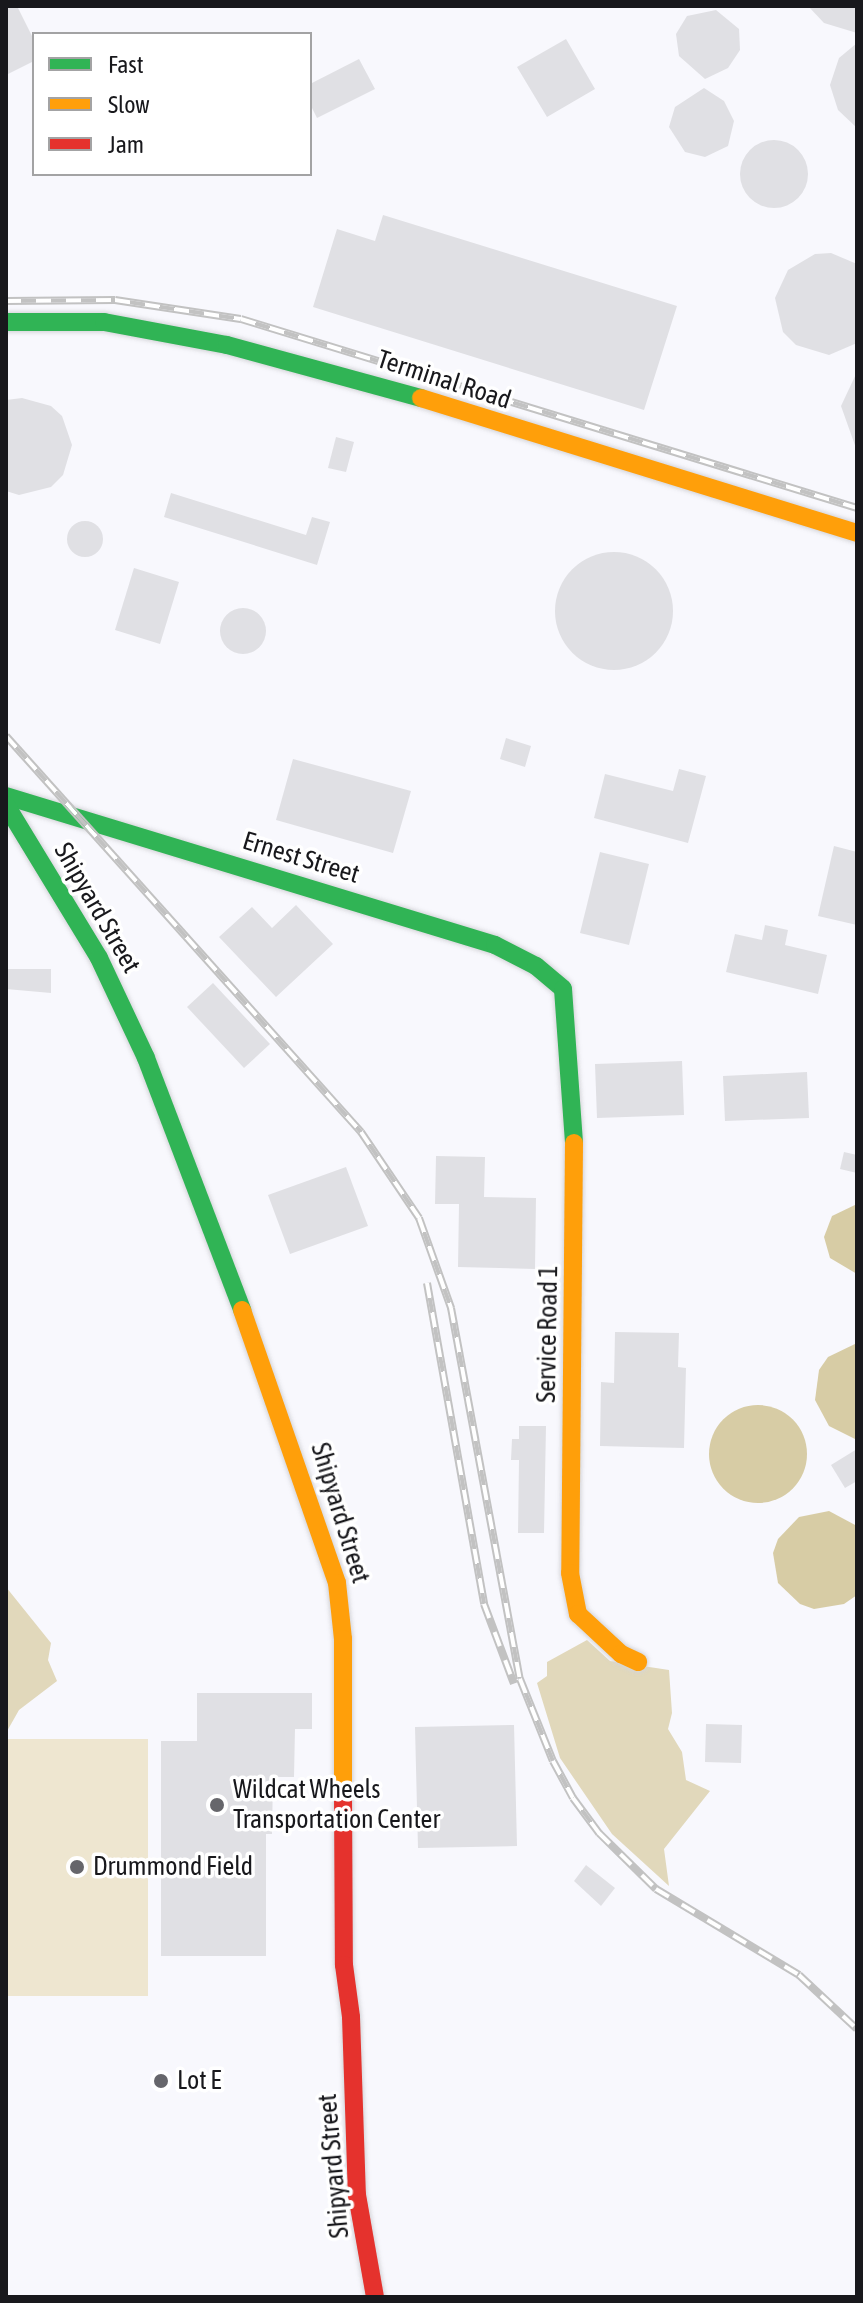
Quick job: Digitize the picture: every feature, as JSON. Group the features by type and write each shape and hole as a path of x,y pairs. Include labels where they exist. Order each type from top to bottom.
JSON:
{"street":[{"name":"Terminal Road","path":"6,322 104,322 227,345 348,376 857,533"},
{"name":"Ernest Street","path":"6,796 495,945 555,979 564,995"},
{"name":"Shipyard Street","path":"6,805 99,958 146,1058 280,1409 337,1583 343,1639 344,1965 351,2017 357,2195 375,2297"},
{"name":"Service Road 1","path":"564,995 574,1119 570,1573 578,1614 629,1658"}],"shaded area":[{"path":"857,1204 857,1274 830,1258 824,1237 832,1216"},
{"path":"857,1343 857,1440 829,1426 815,1400 819,1370 828,1357"},
{"path":"758,1405 777,1409 793,1419 803,1435 807,1454 803,1473 793,1489 777,1499 758,1503 739,1499 723,1489 713,1473 709,1454 713,1435 723,1419 739,1409"},
{"path":"829,1511 857,1526 857,1595 844,1604 814,1609 800,1604 778,1583 773,1553 778,1539 799,1517"},
{"path":"6,1587 51,1643 48,1660 57,1681 19,1710 6,1733"},
{"path":"587,1640 610,1661 669,1670 672,1713 668,1729 682,1752 686,1780 710,1791 664,1849 669,1886 612,1834 560,1758 537,1683 547,1676 547,1662"},
{"name":"Drummond Field","path":"6,1739 148,1739 148,1996 6,1996"}],"building":[{"path":"6,6 17,6 32,36 32,62 6,75"},
{"path":"808,6 857,6 857,33 824,23"},
{"path":"716,10 739,29 740,50 728,68 705,79 679,56 676,34 687,16"},
{"path":"566,39 595,89 547,117 517,67"},
{"path":"857,43 857,128 838,110 830,85 839,58"},
{"path":"359,59 375,89 317,118 312,108 312,83"},
{"path":"704,88 724,101 734,121 728,146 705,157 685,152 669,127 675,107"},
{"path":"781,140 802,155 808,174 806,187 798,198 781,208 767,208 750,198 742,187 740,167 750,150 761,142"},
{"path":"383,215 677,306 644,410 313,307 337,229 375,241"},
{"path":"831,253 857,264 857,343 829,355 796,345 783,332 775,298 788,270 815,254"},
{"path":"857,372 857,451 841,406"},
{"path":"22,398 51,406 62,416 72,445 63,475 51,487 19,495 6,491 6,400"},
{"path":"336,437 354,442 346,472 328,468"},
{"path":"171,493 306,535 312,517 330,522 317,565 164,517"},
{"path":"85,521 98,526 103,539 98,552 85,557 72,552 67,539 72,526"},
{"path":"614,552 637,556 656,569 669,588 673,611 669,634 656,653 637,666 614,670 591,666 572,653 559,634 555,611 559,588 572,569 591,556"},
{"path":"134,568 179,582 160,644 115,630"},
{"path":"243,608 259,615 266,631 259,647 243,654 227,647 220,631 227,615"},
{"path":"506,738 531,746 525,767 500,759"},
{"path":"293,759 411,791 393,853 276,820"},
{"path":"679,769 706,776 688,843 594,818 605,774 673,791"},
{"path":"834,846 857,852 857,925 818,916"},
{"path":"600,852 649,864 629,945 580,933"},
{"path":"296,905 333,944 276,997 219,937 252,907 272,928"},
{"path":"765,925 788,930 785,945 827,955 818,994 726,972 735,934 762,940"},
{"path":"6,969 51,969 51,993 6,989"},
{"path":"213,983 270,1044 244,1068 187,1007"},
{"path":"682,1061 684,1115 597,1118 595,1064"},
{"path":"807,1072 809,1118 725,1121 723,1076"},
{"path":"844,1152 857,1155 857,1173 840,1169"},
{"path":"436,1156 485,1157 484,1197 536,1198 535,1269 458,1267 459,1204 435,1204"},
{"path":"346,1167 368,1226 290,1254 268,1195"},
{"path":"615,1332 679,1333 678,1367 686,1368 684,1448 600,1446 601,1382 614,1383"},
{"path":"519,1426 546,1426 544,1533 518,1533 519,1460 511,1460 512,1439 519,1439"},
{"path":"857,1449 857,1481 845,1488 831,1465"},
{"name":"Wildcat Wheels Transportation Center","path":"197,1693 312,1693 312,1729 295,1729 294,1777 273,1777 272,1834 266,1834 266,1956 161,1956 161,1741 197,1741"},
{"path":"706,1724 742,1725 741,1763 705,1762"},
{"path":"514,1725 517,1846 418,1848 415,1727"},
{"path":"586,1865 615,1888 601,1906 574,1881"}],"railway":[{"path":"6,301 115,300 241,319 857,508"},
{"path":"6,736 361,1132 419,1218 451,1308 520,1679 553,1761 573,1798 599,1833 656,1889 799,1975 857,2029"},
{"path":"427,1283 484,1604 514,1684"}],"traffic: fast":[{"path":"6,322 104,322 227,345 421,398"},
{"path":"6,796 495,945 536,966 563,989 574,1143"},
{"path":"6,805 99,958 146,1058 242,1310"}],"traffic: slow":[{"path":"421,398 857,533"},
{"path":"574,1143 570,1573 578,1614 621,1654 638,1662"},
{"path":"242,1310 337,1583 343,1639 343,1794"}],"traffic: jam":[{"path":"343,1794 344,1965 351,2017 357,2195 375,2297"}],"place":[{"name":"Wildcat Wheels Transportation Center","path":"217,1805"},
{"name":"Drummond Field","path":"77,1867"},
{"name":"Lot E","path":"161,2081"}]}
